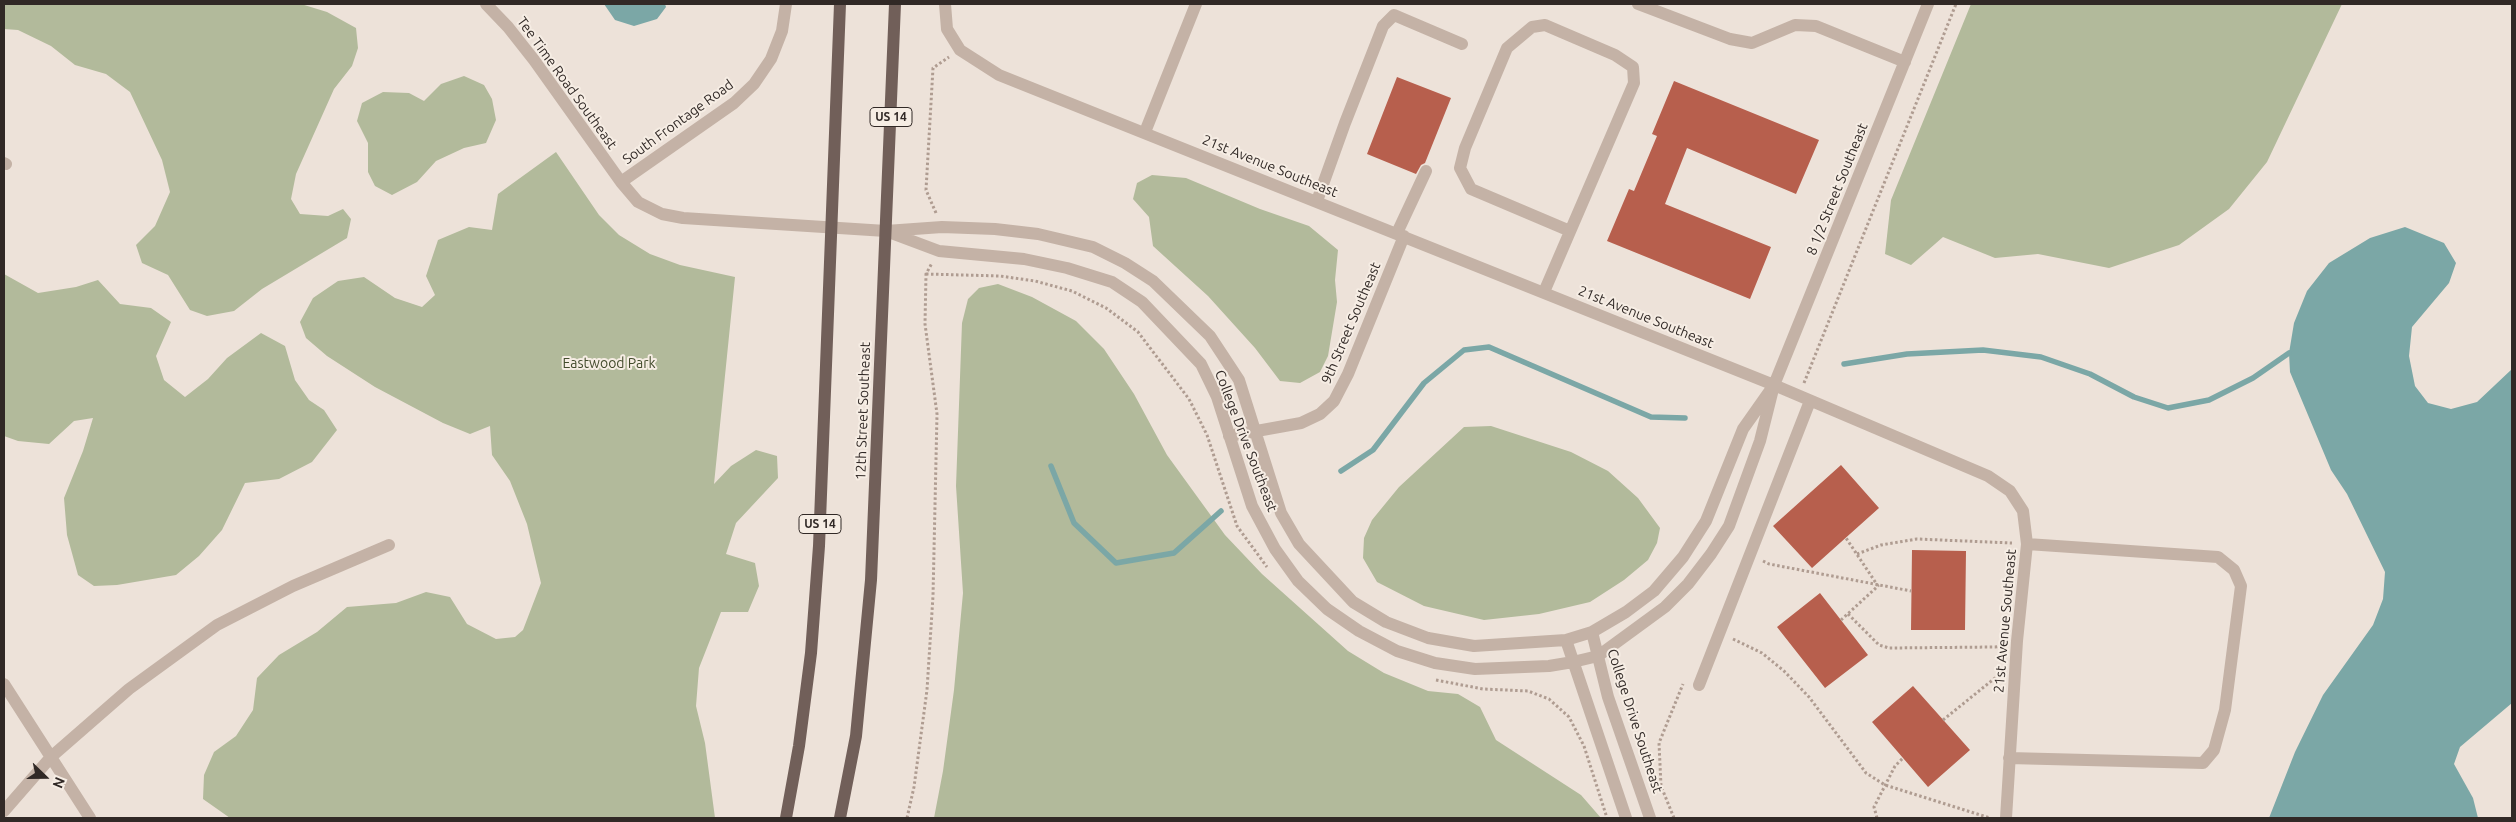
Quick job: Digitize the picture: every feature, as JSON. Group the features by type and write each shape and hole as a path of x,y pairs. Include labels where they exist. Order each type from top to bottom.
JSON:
{"main road":[{"name":"US 14","path":"786,818 799,746 810,662 819,546 840,4"},
{"name":"12th Street Southeast","path":"840,818 856,736 867,638 895,4"}],"street":[{"name":"Tee Time Road Southeast","path":"486,4 529,53 638,202 662,214 683,218 830,227"},
{"name":"South Frontage Road","path":"622,182 734,103 754,84 771,59 782,31 786,4"},
{"path":"945,4 947,29 960,50"},
{"path":"1145,132 1196,4"},
{"path":"1638,4 1730,39 1752,43 1795,25 1816,26 1905,62"},
{"name":"8 1/2 Street Southeast","path":"1573,662 1598,656 1664,608 1688,584 1729,526 1760,441 1774,385 1928,4"},
{"path":"1317,201 1345,122 1383,26 1394,15 1462,44"},
{"path":"1544,292 1634,84 1633,67 1615,55 1545,25 1532,27 1507,48 1465,148 1460,168 1471,189 1570,231"},
{"name":"21st Avenue Southeast","path":"960,50 999,75 1774,385 1988,476 2010,491 2022,511 2027,544 2017,641 2006,818"},
{"name":"9th Street Southeast","path":"1229,436 1301,424 1320,414 1334,400 1348,374 1400,234 1426,171"},
{"path":"830,227 886,231"},
{"name":"College Drive Southeast","path":"886,231 942,227 995,229 1066,239 1092,247 1125,263 1153,280 1210,336 1239,380 1281,513 1299,544 1353,602 1386,622 1428,638 1474,646 1566,640 1592,632 1608,697 1650,818"},
{"name":"College Drive Southeast","path":"886,231 939,251 1024,259 1067,268 1112,282 1142,302 1201,364 1217,397 1252,506 1275,549 1298,581 1327,609 1359,631 1397,652 1436,663 1467,668 1515,669 1573,662"},
{"name":"8 1/2 Street Southeast","path":"1592,632 1626,612 1654,591 1683,557 1706,521 1743,428 1774,385"},
{"path":"1699,685 1810,401"},
{"path":"2009,758 2204,762 2214,750 2225,710 2242,586 2234,570 2218,557 2027,544"},
{"path":"4,811 50,757 129,689 217,625 293,586 389,545"},
{"path":"1566,640 1626,818"},
{"path":"4,684 90,818"}],"path":[{"path":"942,227 926,190 933,68 960,50"},
{"path":"908,818 927,690 932,614 937,414 925,324 926,274 939,251"},
{"path":"1846,538 1878,586"},
{"path":"1857,554 1881,545 1917,539 2027,544"},
{"path":"1750,554 1769,564 1911,591"},
{"path":"1841,620 1878,586"},
{"path":"1848,614 1879,645 1889,648 1995,648 2017,641"},
{"path":"1719,634 1762,653 1784,671 1809,697 1866,773 1885,785 1977,817 1990,818"},
{"path":"1943,720 1998,676 2015,669"},
{"path":"1877,818 1874,807 1895,766 1903,758"}],"green space":[{"path":"4,4 301,4 327,12 356,28 358,48 352,66 334,89 296,174 291,199 300,214 328,216 343,209 351,219 347,238 262,289 234,311 207,316 190,310 168,275 142,263 136,245 155,226 170,192 162,160 130,92 106,74 75,65 51,46 18,30 4,29"},
{"path":"1971,4 2342,4 2267,162 2229,209 2179,245 2109,268 2038,254 1995,258 1943,237 1911,265 1885,254 1891,200"},
{"path":"464,76 484,85 492,99 496,120 486,143 464,148 436,161 417,182 392,195 375,186 368,172 368,143 357,121 362,103 383,92 409,93 424,101 441,84"},
{"name":"Eastwood Park","path":"556,152 599,215 619,235 650,254 680,265 735,277 714,484 731,466 756,450 777,456 778,478 736,523 726,554 755,563 759,586 748,612 721,612 699,668 696,706 705,743 715,818 230,818 203,799 204,775 214,752 236,736 253,710 257,678 279,655 317,632 347,607 396,603 426,592 450,597 467,624 496,639 515,637 523,630 541,583 527,524 510,481 492,455 490,426 470,434 443,423 375,387 327,356 306,338 300,322 313,298 338,281 364,277 395,298 422,307 435,295 426,276 438,240 469,227 492,230 498,194"},
{"path":"1152,175 1186,178 1260,209 1309,226 1338,250 1335,280 1337,302 1328,356 1320,372 1300,383 1280,381 1255,348 1208,296 1153,246 1149,217 1133,199 1137,183"},
{"path":"4,274 38,293 76,287 98,280 120,304 151,308 171,322 156,356 164,380 185,397 208,379 227,358 261,333 285,346 295,380 309,400 324,410 337,430 312,462 279,479 245,483 222,530 199,556 176,575 117,585 94,586 78,575 67,535 64,498 83,451 93,418 74,421 49,444 18,441 4,436"},
{"path":"998,284 1032,297 1076,321 1104,349 1134,394 1167,455 1225,535 1262,574 1348,651 1384,673 1428,691 1458,694 1480,707 1496,740 1581,795 1601,818 934,818 943,771 954,690 963,593 956,486 962,323 968,299 979,288"},
{"path":"1491,426 1571,452 1608,471 1638,498 1660,528 1657,543 1648,560 1624,580 1590,602 1539,614 1484,620 1424,606 1377,582 1363,558 1364,538 1372,520 1399,487 1464,427"}],"water":[{"path":"604,4 665,4 666,7 657,19 634,26 615,20"},
{"path":"2405,227 2444,243 2456,263 2449,283 2412,327 2409,356 2415,386 2428,403 2451,409 2477,402 2512,369 2512,703 2460,747 2454,764 2473,798 2478,818 2269,818 2295,752 2323,695 2373,625 2383,599 2385,572 2347,494 2331,470 2290,372 2289,353 2294,323 2307,291 2329,263 2370,238"}],"building":[{"path":"1397,77 1451,98 1425,163 1421,165 1416,174 1367,154"},
{"path":"1674,81 1819,140 1796,194 1687,148 1665,204 1771,247 1750,299 1607,241 1629,189 1634,191 1657,136 1652,134"},
{"path":"1841,465 1879,508 1812,568 1773,526"},
{"path":"1912,550 1966,551 1965,630 1911,630"},
{"path":"1820,593 1868,655 1825,688 1777,627"},
{"path":"1913,686 1970,750 1928,787 1872,722"}],"waterway":[{"path":"1341,471 1373,450 1424,383 1464,350 1489,347 1651,417 1685,418"},
{"path":"1844,364 1907,354 1983,350 2041,357 2090,374 2134,397 2168,408 2209,400 2253,378 2289,353"},
{"path":"1051,466 1074,523 1116,563 1174,553 1221,511"}]}
